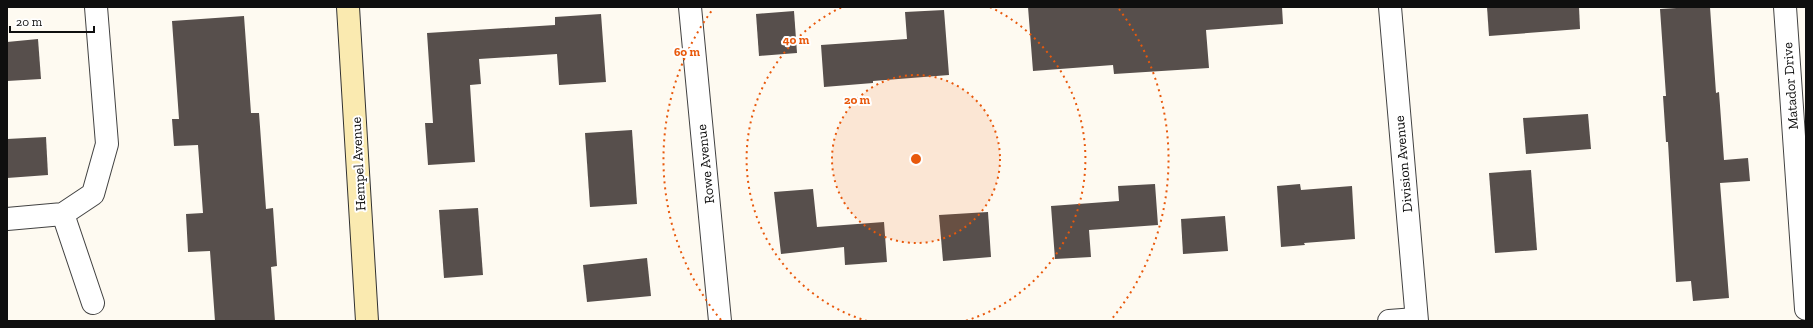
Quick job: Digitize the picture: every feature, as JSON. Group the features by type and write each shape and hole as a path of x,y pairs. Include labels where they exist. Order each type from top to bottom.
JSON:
{"street":[{"path":"7,219 63,214 93,194 107,144 96,7"},
{"name":"Hempel Avenue","path":"348,7 367,321"},
{"name":"Rowe Avenue","path":"690,7 720,321"},
{"name":"Division Avenue","path":"1390,7 1417,320"},
{"name":"Matador Drive","path":"1785,7 1806,309"},
{"path":"63,214 93,303"},
{"path":"1389,321 1417,320"}],"building":[{"path":"1028,7 1282,7 1283,24 1206,30 1209,68 1114,74 1113,65 1033,71"},
{"path":"1487,7 1579,7 1580,29 1489,36"},
{"path":"1710,7 1716,93 1719,92 1724,160 1748,158 1750,181 1720,183 1729,298 1693,301 1691,281 1676,282 1668,142 1666,142 1663,96 1666,96 1660,9"},
{"path":"944,10 949,75 873,81 873,83 824,87 821,45 907,39 905,12"},
{"path":"794,11 797,53 759,56 756,14"},
{"path":"601,14 606,82 559,85 557,54 479,59 481,84 470,85 475,162 428,165 425,123 433,123 427,33 555,25 555,17"},
{"path":"244,16 251,113 259,113 266,209 273,208 277,266 271,267 275,321 215,321 210,251 188,252 186,214 203,213 198,145 174,146 172,119 179,119 172,21"},
{"path":"38,39 41,79 7,81 7,42"},
{"path":"1588,114 1591,149 1526,154 1523,118"},
{"path":"632,130 637,204 590,207 585,133"},
{"path":"46,137 48,175 7,178 7,139"},
{"path":"1531,170 1537,250 1495,253 1489,173"},
{"path":"1155,184 1158,225 1089,230 1091,257 1055,259 1051,206 1119,201 1118,186"},
{"path":"1300,184 1301,190 1352,186 1355,239 1304,243 1305,245 1281,247 1277,186"},
{"path":"813,189 817,227 884,222 887,262 845,265 844,247 781,254 774,192"},
{"path":"478,208 483,275 444,278 439,210"},
{"path":"988,212 991,257 943,261 939,215"},
{"path":"1225,216 1228,251 1183,254 1181,219"},
{"path":"647,258 651,296 587,302 583,265"}]}
